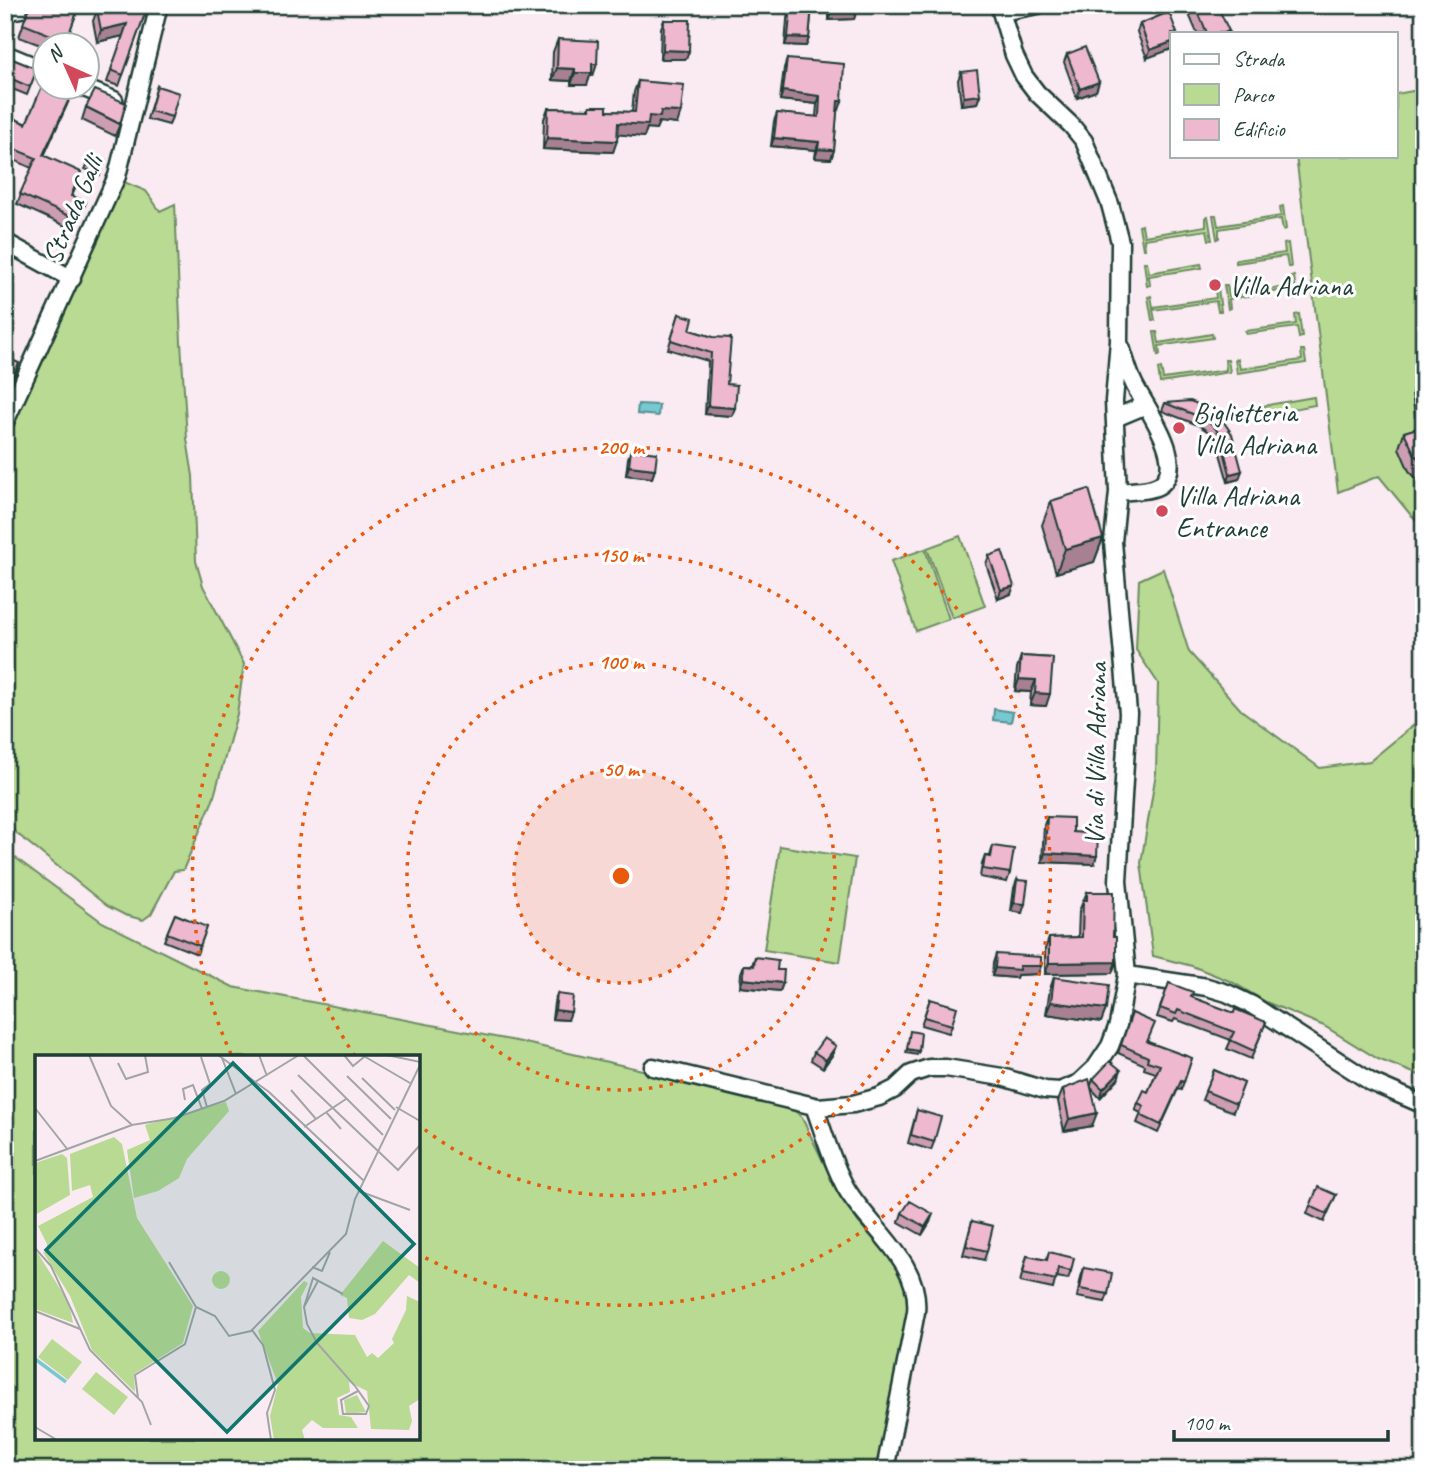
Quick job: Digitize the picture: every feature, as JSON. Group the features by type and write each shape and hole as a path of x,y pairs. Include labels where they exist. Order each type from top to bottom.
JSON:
{"street":[{"path":"5,12 43,5"},
{"name":"Strada Galli","path":"5,422 117,176 159,5"},
{"path":"1000,9 1038,5"},
{"name":"Via di Villa Adriana","path":"653,1067 814,1106 853,1104 879,1097 895,1089 911,1074 929,1068 1002,1077 1050,1091 1070,1088 1092,1072 1110,1046 1118,1025 1127,975 1118,881 1128,713 1113,542 1118,492 1115,418 1121,254 1114,215 1081,136 1037,93 1021,69 1000,9"},
{"path":"5,54 32,65"},
{"path":"102,96 134,109"},
{"path":"5,242 72,279"},
{"name":"Via di Villa Adriana","path":"1118,492 1153,488 1166,477 1168,470 1166,446 1133,382 1119,341"},
{"path":"1115,418 1146,405"},
{"path":"1127,975 1207,987 1227,993 1371,1082 1424,1105"},
{"path":"814,1106 843,1183 903,1262 915,1289 916,1312 885,1470"}],"green space":[{"path":"1424,89 1424,527 1379,476 1338,492 1296,158 1398,158 1398,94"},
{"path":"124,182 146,191 160,211 175,204 181,342 187,439 193,476 196,561 203,586 244,664 237,714 213,800 183,870 174,871 151,914 143,920 107,906 5,824 5,436"},
{"path":"1283,206 1286,229 1283,230 1281,219 1219,229 1217,239 1213,215 1216,215 1218,226 1281,216 1280,207"},
{"path":"1208,216 1212,240 1209,240 1207,230 1144,239 1143,249 1139,226 1142,225 1144,236 1206,226"},
{"path":"1288,243 1291,267 1288,267 1286,256 1236,263 1236,260 1285,253 1284,244"},
{"path":"1144,262 1147,262 1149,273 1201,264 1202,268 1149,276 1150,285 1147,286"},
{"path":"1294,276 1297,299 1294,300 1292,289 1229,299 1228,309 1224,285 1227,285 1229,296 1292,286 1291,277"},
{"path":"1215,288 1218,288 1221,311 1218,311 1216,301 1153,310 1155,320 1152,320 1148,297 1151,296 1153,307 1216,298"},
{"path":"1299,314 1302,337 1299,338 1297,327 1246,334 1245,331 1296,324 1295,315"},
{"path":"1154,332 1157,332 1159,343 1212,334 1213,338 1159,346 1158,356"},
{"path":"1301,350 1304,350 1306,363 1237,373 1235,359 1238,359 1240,369 1302,360"},
{"path":"1225,360 1228,360 1230,372 1160,383 1158,369 1161,368 1163,379 1226,370"},
{"path":"1314,397 1315,405 1253,416 1251,408"},
{"path":"960,536 985,606 952,618 927,548"},
{"path":"925,549 949,619 916,631 891,561"},
{"path":"1163,569 1189,652 1241,710 1320,768 1370,761 1424,714 1424,1077 1378,1059 1324,1026 1266,1002 1232,982 1192,966 1153,956 1141,863 1156,773 1158,683 1136,650 1139,580"},
{"path":"780,846 855,858 840,962 764,950"},
{"path":"5,850 102,922 233,987 521,1042 791,1108 801,1116 837,1190 858,1222 904,1278 909,1301 902,1351 876,1470 10,1470 5,1462"}],"water":[{"path":"638,404 659,405 658,416 637,414"},
{"path":"994,709 1013,712 1011,722 993,720"}],"building":[{"path":"60,5 77,12 69,32 43,32 23,24 29,8"},
{"path":"100,5 148,5 123,75 111,70 127,24 101,30 97,10"},
{"path":"791,5 812,5 809,38 788,37"},
{"path":"832,5 857,5 857,11 832,12"},
{"path":"1195,5 1217,5 1229,31 1207,32"},
{"path":"1169,12 1177,32 1170,32 1170,43 1150,50 1140,24"},
{"path":"664,20 690,20 689,51 663,50"},
{"path":"558,39 598,41 597,64 592,64 592,73 575,73 575,69 557,68"},
{"path":"1085,47 1099,82 1080,89 1067,54"},
{"path":"5,56 32,67 30,87 5,76"},
{"path":"787,59 844,64 842,101 838,101 834,150 818,149 819,142 774,138 777,113 819,117 820,96 783,91"},
{"path":"977,70 980,95 964,97 961,72"},
{"path":"638,81 684,85 681,112 661,111 660,117 649,116 648,125 618,123 617,141 547,138 548,108 590,109 590,106 607,106 607,111 635,112"},
{"path":"157,86 179,93 172,117 150,111"},
{"path":"102,93 126,103 120,124 86,107 89,102 102,102"},
{"path":"35,102 68,102 43,155 81,172 71,196 86,202 78,220 20,194 36,158 5,145 5,114 26,124"},
{"path":"90,155 105,160 101,170 86,165"},
{"path":"679,314 693,318 690,330 713,337 731,338 727,384 737,385 735,408 708,406 711,353 671,340"},
{"path":"5,357 19,363 8,387 5,386"},
{"path":"1424,378 1424,402 1419,404 1417,380"},
{"path":"1190,401 1216,411 1232,434 1242,471 1230,474 1220,435 1213,425 1165,403"},
{"path":"1424,426 1424,464 1415,455 1404,432"},
{"path":"631,450 657,453 655,469 629,466"},
{"path":"1089,489 1103,538 1065,549 1051,501"},
{"path":"1002,551 1014,586 1001,590 989,556"},
{"path":"1021,656 1053,658 1050,694 1035,693 1036,680 1019,679"},
{"path":"1047,817 1073,818 1073,832 1098,834 1097,856 1045,853"},
{"path":"993,846 1014,849 1010,873 983,869 985,856 991,857"},
{"path":"1017,880 1028,881 1025,904 1014,903"},
{"path":"1087,892 1114,892 1113,937 1116,937 1116,962 1049,963 1049,938 1082,937 1083,900 1087,900"},
{"path":"175,914 207,927 200,946 167,933"},
{"path":"996,954 1041,957 1041,966 1019,966 1019,970 995,968"},
{"path":"755,957 778,960 777,970 784,970 783,983 743,979 744,965 754,966"},
{"path":"1054,977 1109,985 1106,1009 1051,1002"},
{"path":"1169,983 1193,992 1191,997 1234,1013 1235,1009 1266,1022 1254,1051 1230,1040 1234,1032 1178,1010 1176,1014 1160,1008"},
{"path":"557,994 573,996 571,1012 555,1010"},
{"path":"930,999 957,1007 952,1025 924,1017"},
{"path":"1132,1013 1155,1023 1147,1042 1192,1058 1184,1082 1181,1081 1161,1125 1140,1115 1144,1106 1138,1103 1144,1090 1148,1092 1160,1065 1147,1061 1148,1057 1121,1045"},
{"path":"910,1031 921,1033 919,1051 907,1049"},
{"path":"824,1038 836,1046 826,1060 814,1052"},
{"path":"1110,1061 1121,1070 1103,1089 1093,1079"},
{"path":"1214,1070 1244,1083 1236,1104 1205,1091"},
{"path":"1089,1079 1097,1113 1069,1119 1063,1089"},
{"path":"917,1110 941,1117 934,1142 911,1135"},
{"path":"1318,1187 1336,1195 1327,1214 1310,1206"},
{"path":"910,1201 933,1214 925,1227 902,1213"},
{"path":"972,1221 993,1226 987,1251 966,1246"},
{"path":"1049,1252 1074,1258 1071,1271 1058,1268 1056,1280 1023,1273 1027,1256 1047,1260"},
{"path":"1084,1268 1112,1273 1108,1294 1080,1289"},
{"path":"1379,1465 1394,1470 1378,1470"}],"place":[{"name":"Villa Adriana","path":"1215,285"},
{"name":"Biglietteria Villa Adriana","path":"1179,428"},
{"name":"Villa Adriana Entrance","path":"1162,511"}]}
